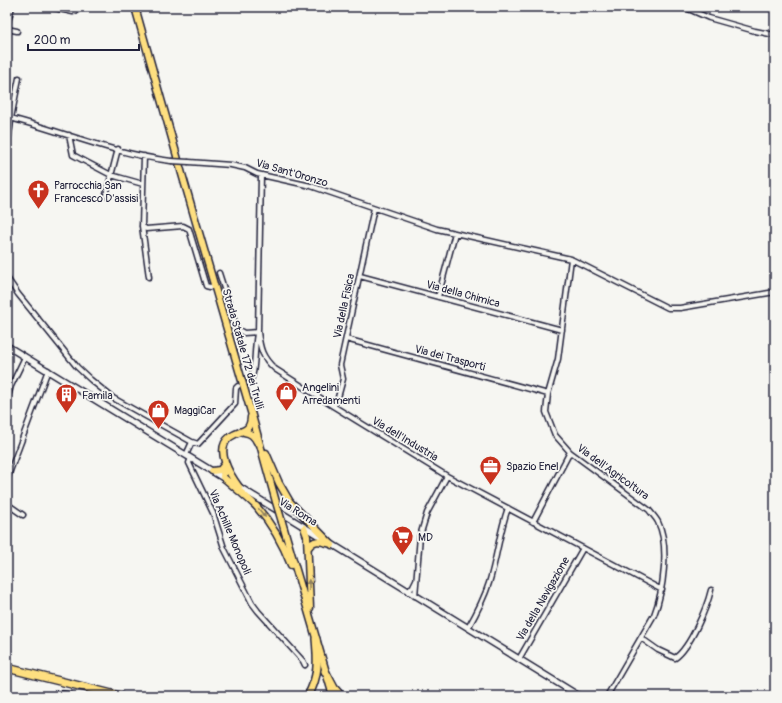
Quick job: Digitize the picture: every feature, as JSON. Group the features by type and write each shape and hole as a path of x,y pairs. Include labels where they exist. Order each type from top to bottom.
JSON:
{"highway":[{"path":"308,696 317,675 318,662 316,639"},
{"path":"7,668 120,696"},
{"path":"325,671 334,688 341,696"},
{"path":"7,673 102,696"}],"main road":[{"name":"Strada Statale 172 dei Trulli","path":"135,7 276,502 333,696"},
{"path":"239,487 225,464 223,454 225,443 230,437 244,432 251,423 251,412"},
{"path":"256,428 279,483 290,502 332,545"},
{"path":"244,432 255,436 262,451"},
{"path":"212,471 220,470 225,464"},
{"path":"225,464 223,477 256,507 267,520 289,560 303,594"},
{"path":"304,528 307,536 308,548 311,622"},
{"path":"308,548 314,541 332,545"}],"street":[{"path":"7,25 12,7"},
{"path":"50,7 73,12 76,11 77,7"},
{"path":"684,7 710,18 770,34"},
{"path":"7,29 18,32"},
{"path":"7,145 9,117 19,78"},
{"path":"7,85 9,86 7,93"},
{"name":"Via Sant'Oronzo","path":"9,117 90,143 144,156 170,161 231,164 261,175 311,186 437,229 571,259 668,308 680,308 775,292"},
{"path":"69,135 73,155 111,175 143,184"},
{"path":"106,195 118,149"},
{"path":"144,156 142,226 149,277"},
{"name":"Via dell'Industria","path":"261,175 258,332 259,345 262,354 268,363 275,370 448,476 662,590"},
{"name":"Via della Fisica","path":"333,406 337,401 343,379 340,365 374,208"},
{"path":"142,226 146,229 183,226 189,229 206,286 210,288 214,286"},
{"path":"438,297 455,233"},
{"name":"Via dell'Agricoltura","path":"571,259 558,359 548,394 546,412 554,435 570,452 649,510 658,522 663,538 664,559 662,590 654,615 609,695"},
{"path":"219,273 237,329 244,333 258,332 255,343 252,377 249,383"},
{"name":"Via della Chimica","path":"360,276 562,330"},
{"path":"7,278 18,294 77,367 91,380 113,398 192,442 198,444 235,404 236,388 238,386"},
{"name":"Via dei Trasporti","path":"346,339 548,394"},
{"name":"Via Roma","path":"7,346 579,696"},
{"path":"254,354 262,354"},
{"path":"7,400 9,385 25,357"},
{"path":"7,479 48,370"},
{"path":"188,456 192,442"},
{"path":"533,522 570,452"},
{"name":"Via Achille Monopoli","path":"188,456 189,463 213,513 224,548 252,603 305,665"},
{"path":"415,596 417,588 416,578 420,536 427,513 448,476"},
{"path":"7,504 23,515"},
{"path":"468,628 485,596 502,524 508,508"},
{"name":"Via della Navigazione","path":"519,659 583,548"},
{"path":"408,592 413,586 416,578"},
{"path":"642,638 658,650 675,658 681,654 707,605 711,590"},
{"path":"50,696 64,693 74,696"}],"place":[{"name":"Parrocchia San Francesco D'assisi","path":"39,210"},
{"name":"Angelini Arredamenti","path":"286,412"},
{"name":"Famila","path":"67,414"},
{"name":"MaggiCar","path":"159,430"},
{"name":"Spazio Enel","path":"491,486"},
{"name":"MD","path":"402,556"}]}
